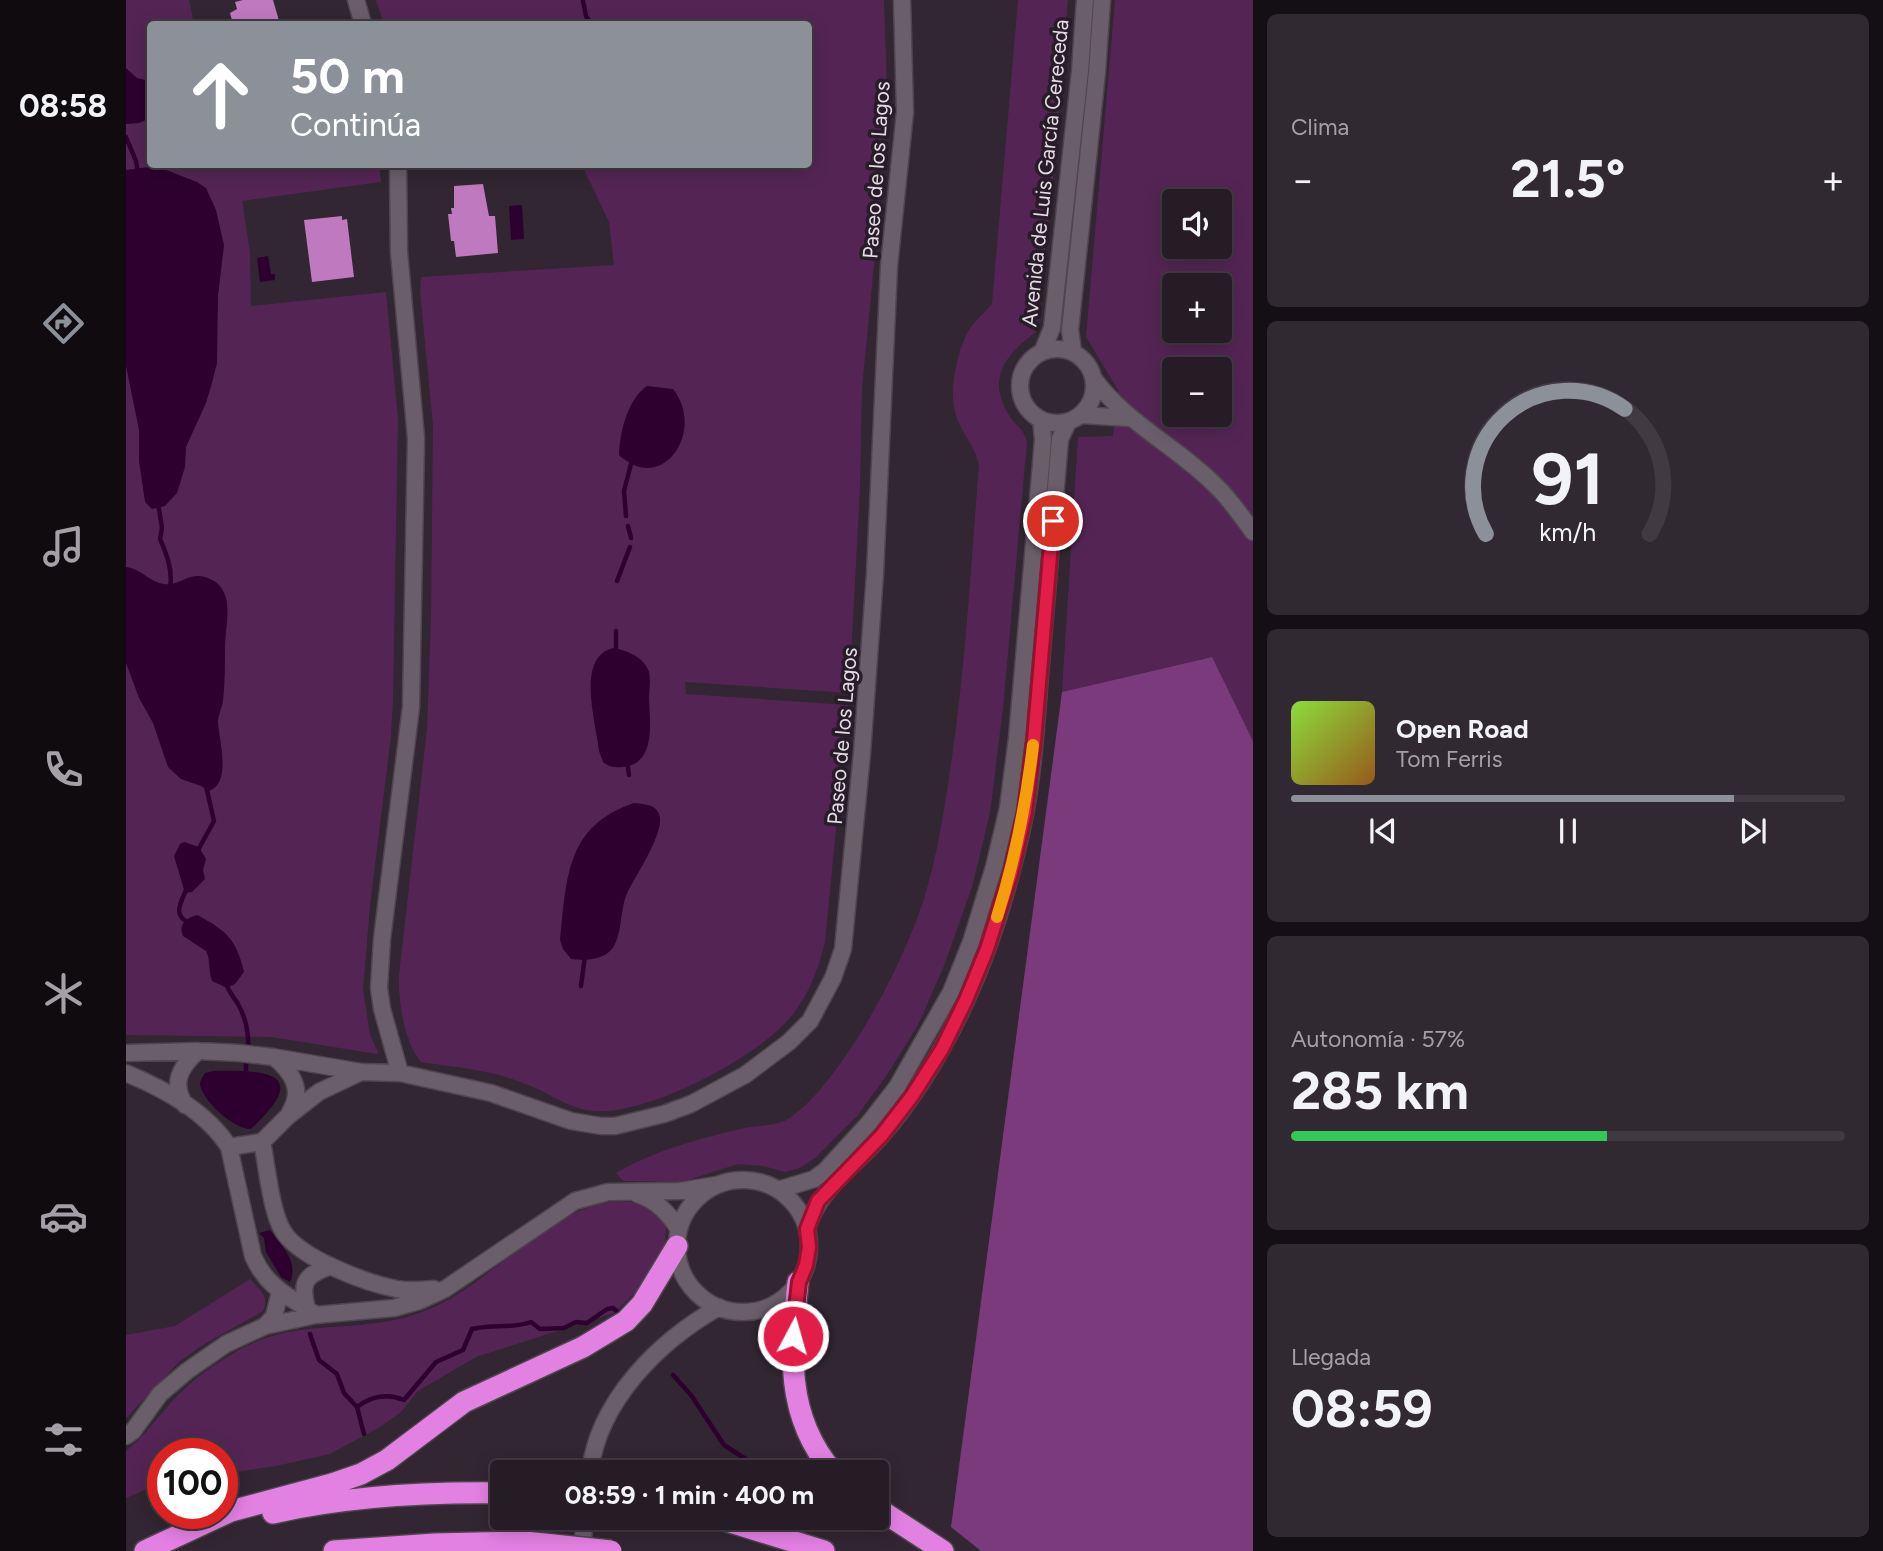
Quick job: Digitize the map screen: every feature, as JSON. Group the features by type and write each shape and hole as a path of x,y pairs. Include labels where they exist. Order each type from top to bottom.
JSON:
{"highway":[{"path":"154,1547 232,1511 361,1474 387,1460 464,1402 605,1335 626,1321 642,1304 678,1238"},
{"path":"799,1282 791,1354 796,1393 805,1425 822,1460"},
{"path":"154,1547 224,1524 358,1498 490,1493"},
{"path":"889,1516 943,1551"},
{"path":"757,1530 824,1551"},
{"path":"334,1551 435,1544 525,1542 611,1551"}],"street":[{"path":"356,0 362,21"},
{"name":"Paseo de los Lagos","path":"126,1053 198,1051 273,1057 361,1072 400,1073 491,1093 571,1121 615,1126 691,1104 727,1086 773,1055 810,1021 833,978 843,949 846,929 874,588 889,267 905,112 902,0"},
{"name":"Avenida de Luis García Cereceda","path":"1043,350 1052,328 1080,71 1084,0"},
{"name":"Avenida de Luis García Cereceda","path":"1073,351 1070,330 1102,0"},
{"path":"398,168 399,252 416,438 411,708 382,939 379,988 382,1009 400,1073"},
{"path":"1129,418 1075,419 1055,424 1041,420 1024,405 1019,384 1026,363 1043,350 1058,347 1073,351 1087,363 1108,399 1216,485 1253,532"},
{"path":"807,1229 818,1201 882,1135 912,1096 942,1049 987,949 1011,873 1025,812 1034,741 1060,439 1092,399 1094,379"},
{"path":"778,1190 814,1179 825,1171 898,1087 951,992 971,942 994,867 1008,808 1017,738 1041,464 1041,420"},
{"path":"185,1105 177,1080 186,1061 198,1051"},
{"path":"273,1057 285,1066 296,1087 295,1106 287,1117"},
{"name":"Paseo de los Lagos","path":"262,1142 287,1117 319,1092 361,1072"},
{"path":"126,1073 167,1093 220,1132 229,1147 253,1256 267,1280 311,1312"},
{"path":"229,1147 262,1142 283,1233 304,1254 397,1289 445,1289"},
{"path":"126,1436 133,1431 160,1394 226,1344 265,1326 311,1312 376,1311 419,1301 445,1289 575,1201 608,1192 680,1191 741,1179 767,1184 791,1200 807,1229 809,1247 799,1282 787,1295 763,1308 737,1312 702,1298 689,1283 680,1266 678,1238 671,1217 649,1198 632,1192"},
{"path":"678,1238 688,1208 705,1191 716,1185"},
{"path":"311,1312 302,1289 305,1282 310,1275 331,1266"},
{"path":"376,1311 382,1296 380,1284"},
{"path":"265,1326 274,1316 280,1292"},
{"path":"592,1460 593,1449 610,1408 630,1382 684,1329 719,1307"},
{"path":"582,1551 584,1530"}],"shaded area":[{"path":"126,0 189,0 193,21 147,21 147,168 379,168 381,182 242,201 250,252 251,306 386,292 398,419 393,698 363,989 370,1035 378,1052 377,1054 271,1037 126,1035"},
{"path":"376,0 884,0 887,88 884,161 862,389 860,488 849,693 685,682 686,694 848,705 825,942 807,992 796,1011 773,1035 699,1082 642,1104 616,1110 587,1110 501,1076 421,1062 406,1033 399,975 427,729 431,618 433,425 420,291 421,277 614,265 609,222 583,168 812,168 812,21 383,21"},
{"path":"1018,0 1068,0 1056,151 1036,332 1008,358 1000,378 1002,402 1027,442 1003,708 990,813 972,887 944,966 918,1025 857,1116 815,1158 800,1168 785,1172 763,1166 738,1164 682,1182 623,1181 616,1173 660,1152 724,1133 780,1123 800,1110 833,1074 863,1029 883,994 917,920 933,866 957,721 979,466 955,412 954,381 965,337 972,325 992,304"},
{"path":"1115,0 1253,0 1253,741 1211,657 1062,692 1078,437 1113,436 1118,390 1086,337"},
{"path":"126,68 137,78 147,80 147,119 126,124"},
{"path":"161,168 206,188 216,210 224,245 218,296 217,363 212,383 186,447 185,467 177,493 165,506 152,509 145,502 139,461 139,430 126,366 126,170"},
{"path":"522,205 524,239 511,240 509,206"},
{"path":"268,256 271,274 275,274 275,280 260,282 257,258"},
{"path":"647,386 673,389 682,405 685,422 682,439 675,453 664,463 651,468 635,466 619,455 626,417 634,399"},
{"path":"126,567 164,584 194,576 205,577 215,582 226,597 224,688 218,722 222,770 216,786 209,791 181,779 168,767 153,723 139,698 126,663"},
{"path":"614,648 639,659 647,667 650,678 650,730 646,750 634,764 620,767 603,762 591,692 591,676 595,663 602,654"},
{"path":"1212,657 1253,741 1253,1551 981,1551 951,1527 1062,692"},
{"path":"634,803 654,807 660,820 654,842 626,896 615,944 608,953 598,958 571,959 560,940 568,876 574,857 582,840 594,826 611,813"},
{"path":"184,842 199,847 206,859 203,870 205,879 192,892 185,893 174,856"},
{"path":"197,915 223,931 238,952 244,972 235,984 227,988 212,981 206,951 183,936 184,922"},
{"path":"213,1071 265,1074 276,1079 280,1086 278,1096 251,1129 244,1128 220,1113 202,1091 202,1078 205,1073"},
{"path":"639,1200 661,1215 666,1228 665,1246 658,1265 644,1284 614,1313 476,1357 418,1391 401,1412 380,1427 330,1454 238,1472 238,1438 147,1438 147,1489 126,1498 126,1451 187,1386 233,1354 274,1335 307,1329 386,1322 424,1311 471,1285 539,1234 564,1219 588,1208 612,1202 636,1203"},
{"path":"270,1230 291,1261 290,1282 281,1277 266,1252 264,1238 259,1233"},
{"path":"250,1279 264,1297 263,1311 201,1346 179,1362 126,1418 126,1335 175,1326"}],"building":[{"path":"273,0 279,21 232,21 230,13 237,9 235,2"},
{"path":"483,184 489,216 495,216 498,253 456,257 448,214 452,214 451,208 454,208 454,186"},
{"path":"342,216 342,220 347,219 354,277 312,282 304,220"}],"waterway":[{"path":"583,1 589,21"},
{"path":"126,137 138,173"},
{"path":"626,516 624,491 631,464"},
{"path":"158,503 162,528 160,539 170,569 170,589"},
{"path":"628,526 631,538"},
{"path":"617,581 630,547"},
{"path":"616,631 616,653"},
{"path":"627,762 629,775"},
{"path":"197,852 214,821 206,786"},
{"path":"186,890 179,912 189,923"},
{"path":"581,986 585,956"},
{"path":"226,983 245,1020 248,1050"},
{"path":"246,1060 246,1078"},
{"path":"310,1334 319,1360 337,1374 344,1393 357,1407 380,1397 404,1400 436,1362 463,1350 472,1329 531,1322 540,1329 564,1328 576,1322 587,1323 607,1309 613,1308 619,1313"},
{"path":"673,1375 691,1395 724,1445 747,1460"},
{"path":"357,1407 364,1434"}],"slow traffic":[{"path":"997,917 1011,873 1025,812 1033,745"}],"route":[{"path":"793,1336 799,1282 809,1247 807,1229 818,1201 882,1135 912,1096 942,1049 987,949 1011,873 1025,812 1034,741 1053,521"}]}
